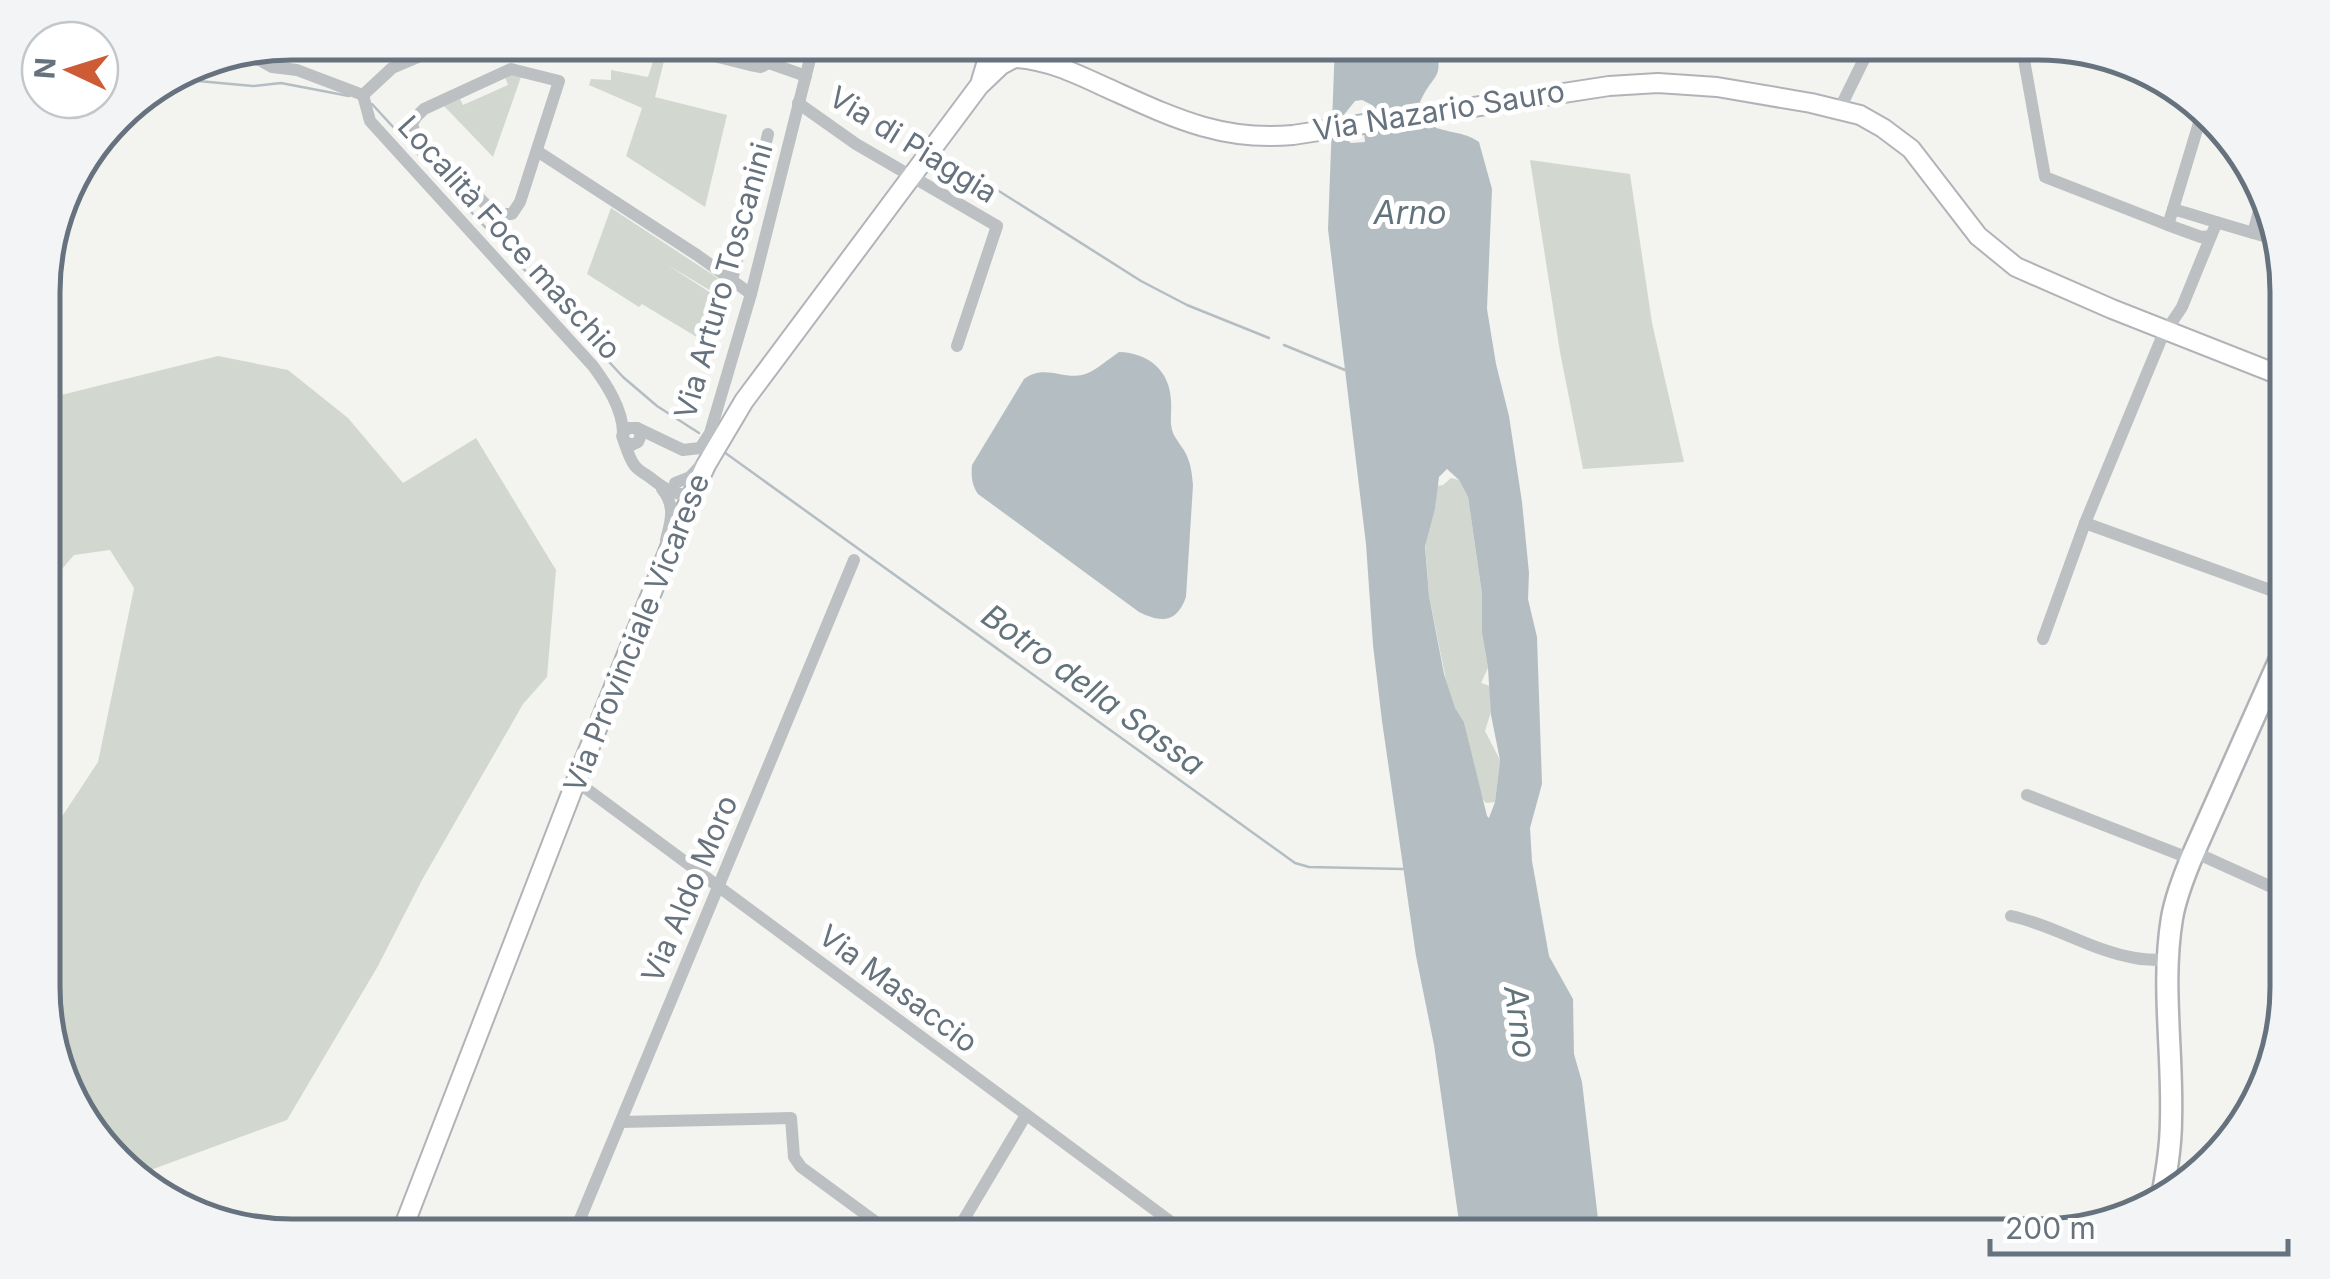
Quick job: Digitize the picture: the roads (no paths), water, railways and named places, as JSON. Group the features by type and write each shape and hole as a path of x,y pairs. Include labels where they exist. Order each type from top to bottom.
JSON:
{"main road":[{"name":"Via Provinciale Vicarese","path":"979,86 985,60"},
{"name":"Via Provinciale Vicarese","path":"406,1219 660,571 692,494 723,434 979,86 1008,60"},
{"name":"Via Nazario Sauro","path":"1041,60 1216,131 1251,137 1293,135 1609,86 1683,84 1738,89 1852,112 1883,128 1910,149 1978,236 2009,263 2041,280 2270,371"},
{"path":"2164,1182 2172,1119 2167,960 2175,902 2270,681"}],"street":[{"path":"263,62 297,70 362,95 392,68 410,60"},
{"path":"731,60 761,66 769,63 806,76"},
{"name":"Via Arturo Toscanini","path":"632,436 652,438 682,450 697,449 714,424 751,294 808,60"},
{"path":"1843,102 1863,60"},
{"path":"2024,60 2045,177 2201,238 2211,236"},
{"path":"511,69 560,81 536,150 518,206 512,214 499,214 414,131 412,124 424,109 511,69"},
{"name":"Località Foce maschio","path":"362,95 370,121 593,366 632,436"},
{"name":"Via di Piaggia","path":"798,103 856,144 997,226 957,346"},
{"path":"2168,225 2198,125"},
{"path":"732,280 768,134"},
{"path":"536,150 751,294"},
{"path":"2173,209 2263,235"},
{"path":"2254,233 2258,217"},
{"path":"2043,639 2085,523 2165,329 2182,307 2217,222"},
{"path":"668,485 694,473 723,434"},
{"path":"632,436 632,459 637,468 668,485 676,494 692,494"},
{"path":"660,571 672,512 668,485"},
{"path":"2085,523 2270,590"},
{"name":"Via Aldo Moro","path":"580,1219 854,560"},
{"name":"Via Masaccio","path":"576,781 1167,1219"},
{"path":"2028,795 2270,887"},
{"path":"2011,916 2034,921 2105,950 2134,958 2167,960"},
{"path":"964,1219 1026,1115"},
{"path":"622,1122 790,1118 794,1157 802,1168 872,1219"}],"water":[{"name":"Arno","path":"1334,60 1438,60 1436,76 1420,102 1422,114 1433,126 1479,142 1492,189 1487,309 1509,416 1522,502 1528,599 1537,637 1542,784 1530,828 1532,861 1549,956 1573,999 1574,1054 1582,1082 1598,1219 1459,1219 1382,721 1366,544 1328,229","holes":["1355,101 1372,105 1375,123 1364,132 1365,142 1351,143 1343,136 1343,116","1447,469 1468,497 1482,594 1491,715 1500,760 1489,818 1464,722 1444,674 1429,596 1425,546 1439,477"]},
{"path":"1119,352 1148,360 1167,380 1173,433 1191,469 1186,597 1178,612 1167,618 1139,612 978,494 972,481 972,465 1024,379 1046,372 1082,375"}],"waterway":[{"name":"Botro della Sassa","path":"197,81 253,86 281,83 349,96"},
{"name":"Botro della Sassa","path":"372,104 623,377 657,406 699,433"},
{"path":"942,155 1141,281 1187,305 1269,338"},
{"path":"1284,345 1345,370"},
{"name":"Botro della Sassa","path":"724,452 1295,863 1309,867 1403,869"}]}
